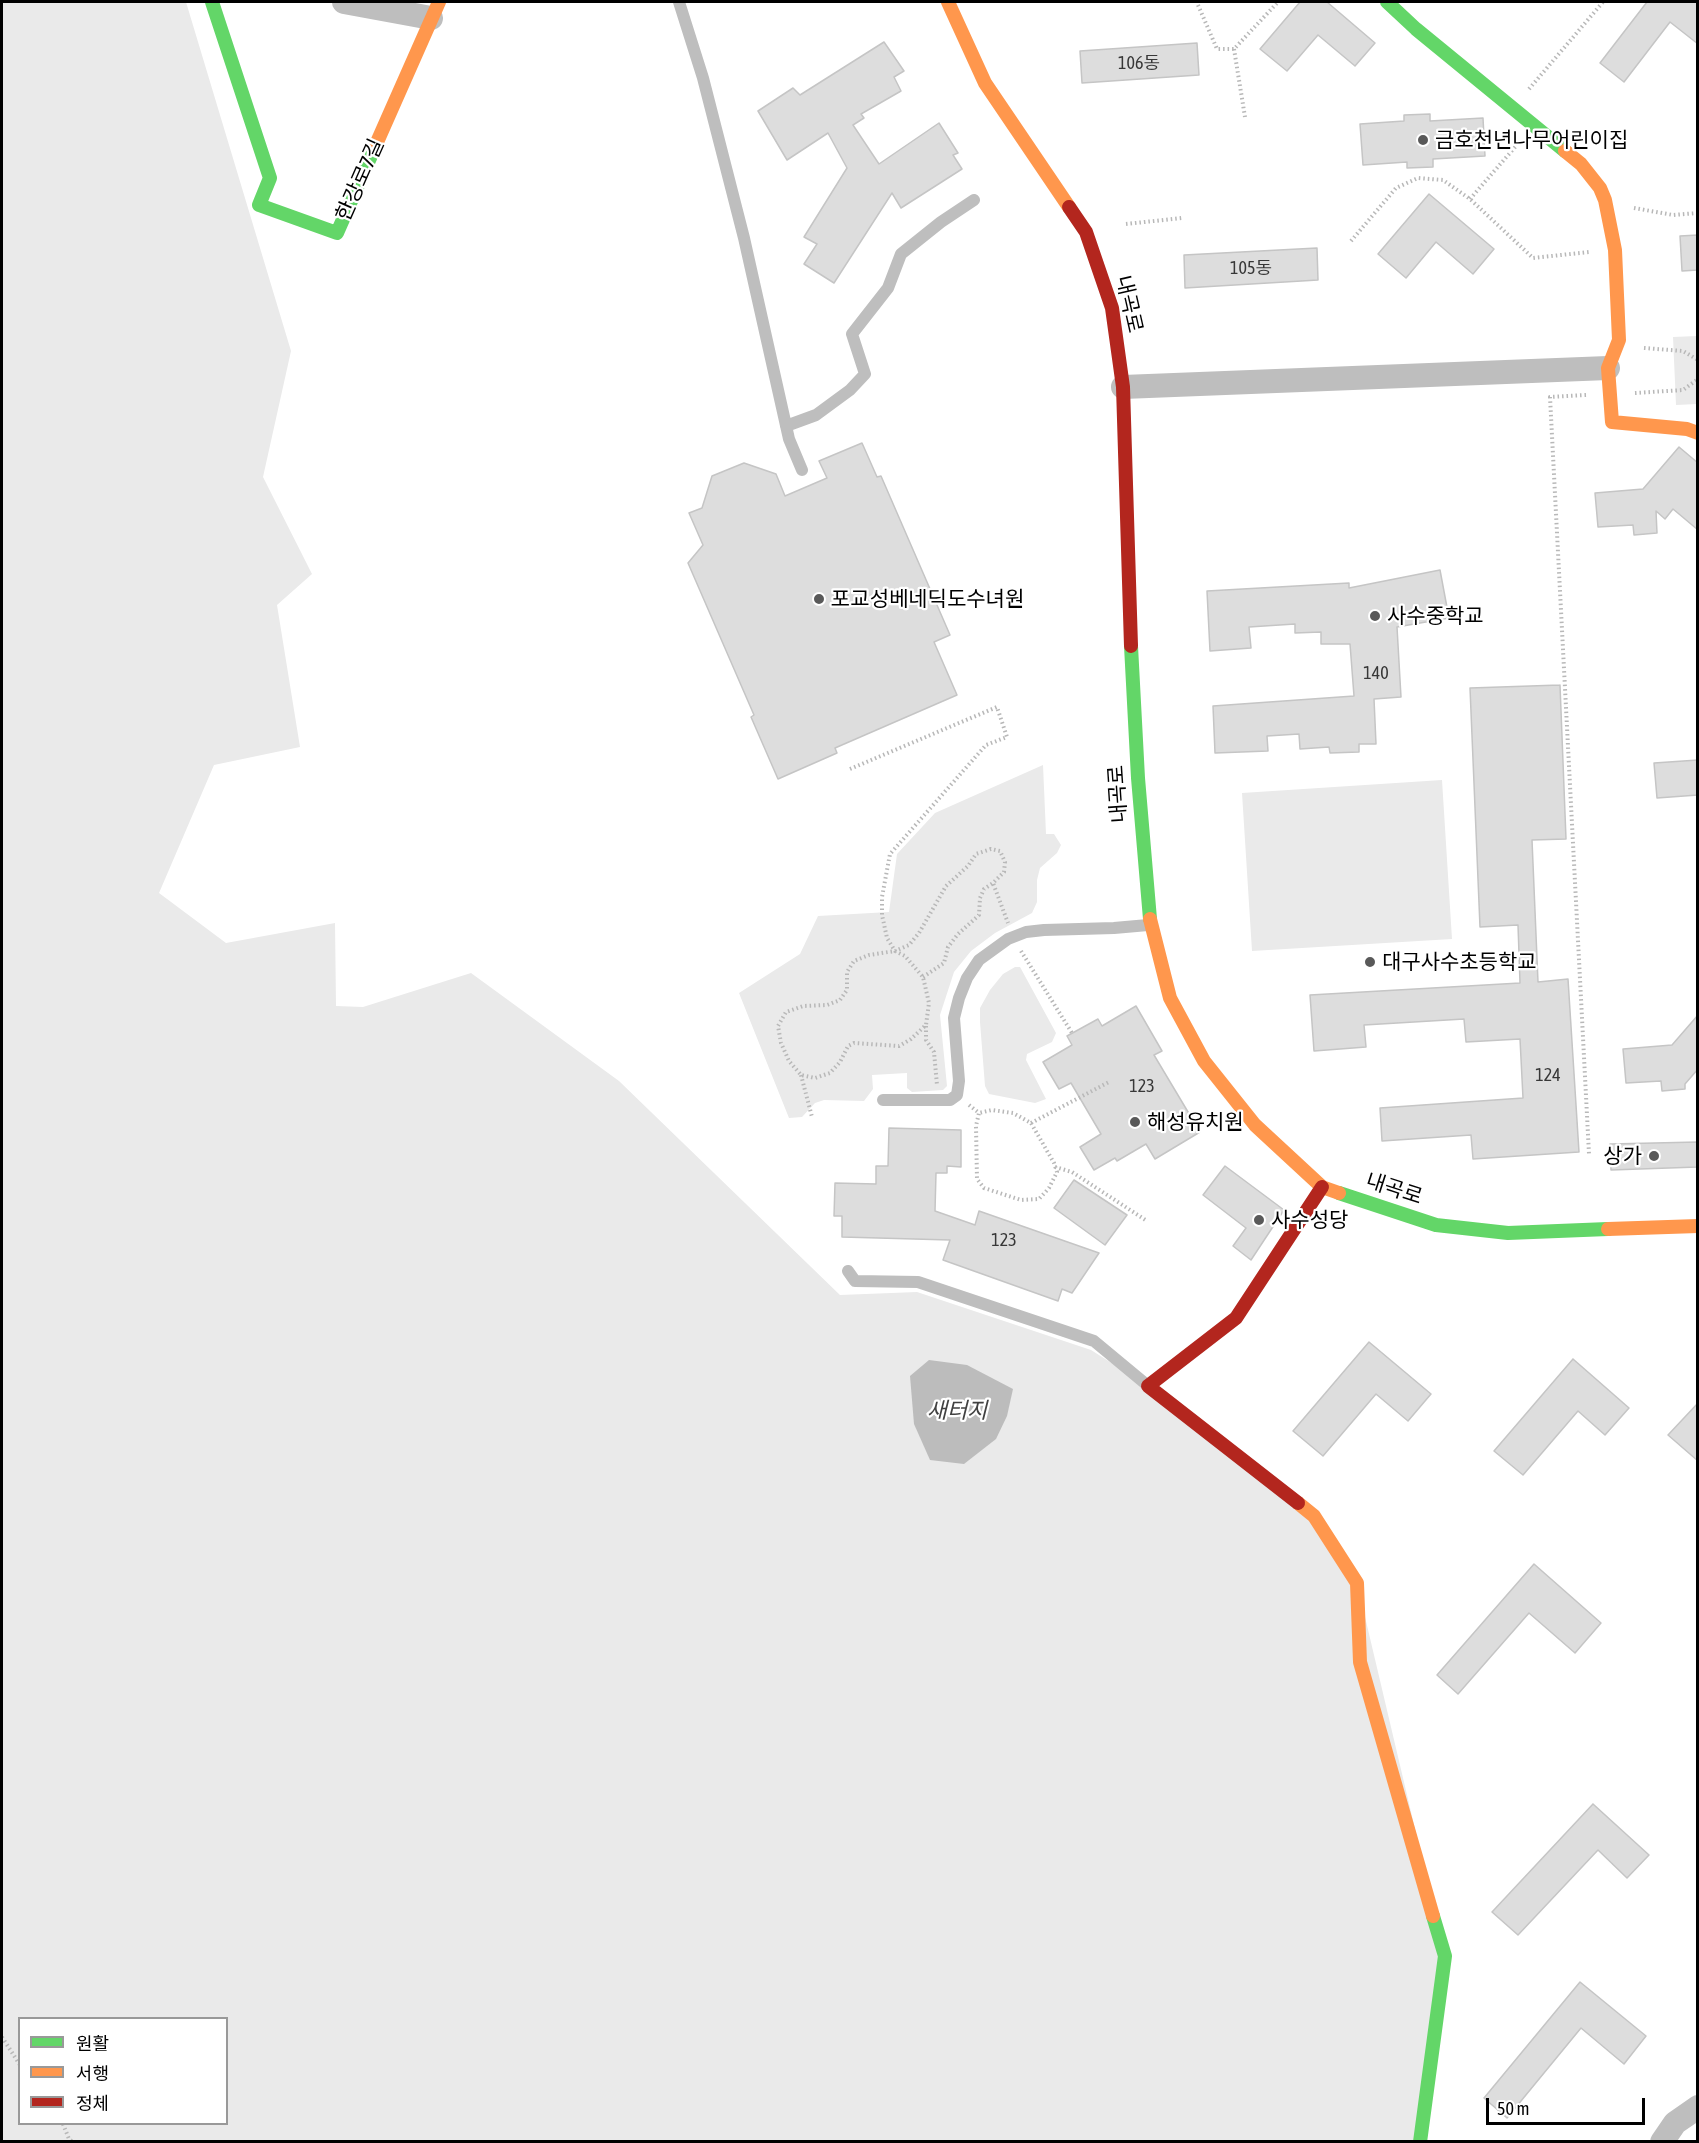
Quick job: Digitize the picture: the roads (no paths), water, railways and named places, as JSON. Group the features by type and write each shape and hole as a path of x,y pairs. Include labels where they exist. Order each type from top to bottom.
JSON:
{"street":[{"name":"한강로7길","path":"212,2 270,178 259,205 337,233 435,10 344,2"},
{"name":"내곡로","path":"948,2 985,83 1086,232 1112,309 1123,387 1128,595 1138,778 1150,925 1170,998 1204,1061 1255,1125 1322,1187 1436,1225 1498,1232 1698,1226"},
{"path":"1387,2 1581,164 1600,188 1608,212 1615,250 1619,340 1608,368 1612,422 1688,429 1698,433"},
{"path":"1123,387 1608,368"},
{"path":"1322,1187 1236,1318 1148,1386 1314,1516 1357,1583 1360,1662 1445,1956 1420,2142"},
{"path":"1662,2142 1675,2123 1698,2107"}],"lane":[{"path":"679,2 703,78 741,227 789,439 802,470"},
{"path":"786,426 816,415 850,390 865,375 852,334 888,288 901,254 941,222 974,200"},
{"path":"883,1100 950,1100 957,1095 959,1081 954,1018 959,998 967,978 979,960 1008,939 1026,932 1150,925"},
{"path":"848,1271 855,1281 918,1282 1094,1341 1148,1386"}],"water":[{"name":"새터지","path":"929,1360 967,1365 1013,1389 1007,1416 996,1439 964,1464 930,1460 914,1424 910,1376"}],"place":[{"name":"금호천년나무어린이집","path":"1423,140"},
{"name":"포교성베네딕도수녀원","path":"819,599"},
{"name":"사수중학교","path":"1375,616"},
{"name":"대구사수초등학교","path":"1370,962"},
{"name":"해성유치원","path":"1135,1122"},
{"name":"상가","path":"1654,1156"},
{"name":"사수성당","path":"1259,1220"}]}
